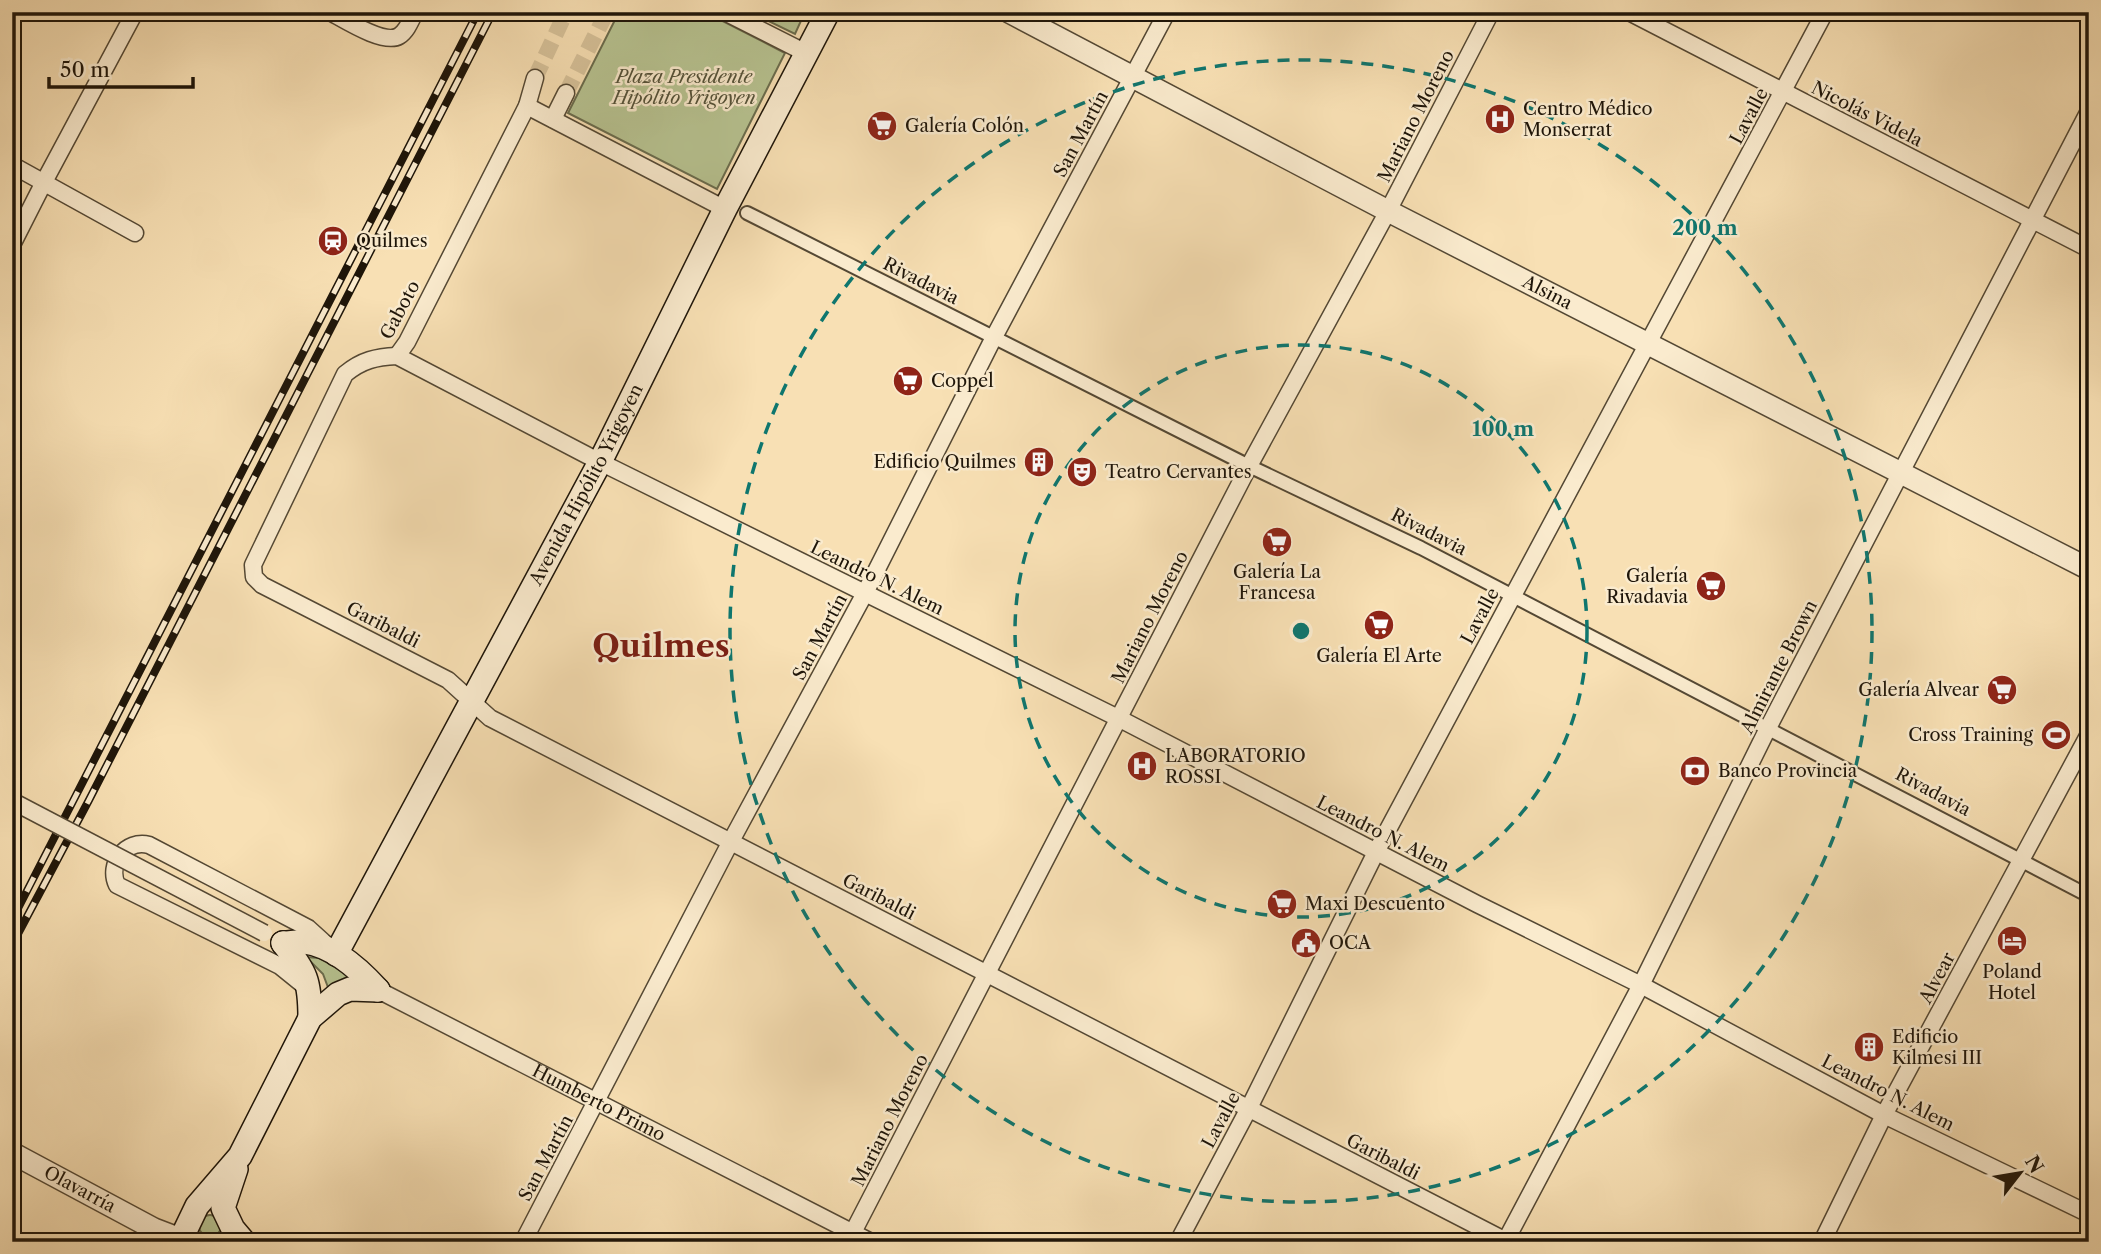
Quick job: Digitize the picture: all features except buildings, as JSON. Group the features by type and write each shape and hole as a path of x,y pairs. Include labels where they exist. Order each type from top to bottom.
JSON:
{"main road":[{"name":"Avenida Hipólito Yrigoyen","path":"336,954 736,211 806,53 828,12"},
{"name":"Humberto Primo","path":"273,938 306,942 336,954 360,969 379,990"},
{"path":"273,938 298,962 306,976 310,990 310,1018"},
{"path":"244,1242 233,1229 223,1208 240,1156 310,1018 338,994 350,989 379,990"},
{"path":"188,1242 185,1231 191,1215 240,1156"}],"street":[{"path":"12,245 135,12"},
{"path":"330,12 389,40 406,30 415,12"},
{"path":"725,12 806,53"},
{"name":"Alsina","path":"1009,12 1388,211 2089,569"},
{"name":"San Martín","path":"523,1242 730,843 865,593 993,339 1167,12"},
{"name":"Mariano Moreno","path":"851,1237 1249,466 1388,211 1491,12"},
{"name":"Nicolás Videla","path":"1629,12 2089,249"},
{"name":"Lavalle","path":"1178,1242 1248,1110 1376,852 1825,12"},
{"name":"Gaboto","path":"253,565 340,381 356,365 365,361 375,357 397,356 407,342 527,106 535,78"},
{"path":"553,119 566,93"},
{"name":"Rivadavia","path":"527,106 1249,466 1421,548 2089,896"},
{"name":"Almirante Brown","path":"1506,1241 1641,985 1768,727 2089,111"},
{"path":"12,165 135,233"},
{"name":"Leandro N. Alem","path":"397,356 600,462 1120,719 1641,985 1884,1115 2089,1214"},
{"name":"Garibaldi","path":"253,565 254,577 262,585 448,680 490,718 1506,1241"},
{"name":"Alvear","path":"1822,1242 1884,1115 2089,734"},
{"path":"12,800 273,938"},
{"name":"Humberto Primo","path":"310,990 280,966 117,885 114,877 118,858 132,845 149,845 308,928 336,954"},
{"name":"Humberto Primo","path":"379,990 598,1100 851,1237 871,1242"},
{"name":"Olavarría","path":"12,1153 154,1229 188,1242"}],"green space":[{"name":"Plaza Presidente Hipólito Yrigoyen","path":"619,12 705,12 785,53 717,189 568,113"},
{"path":"750,12 805,12 795,34"},
{"path":"306,957 319,958 350,976 329,990 323,974"},
{"path":"210,1215 218,1218 221,1226 218,1234 210,1237 202,1234 199,1226 202,1218"}],"tunnel":[{"path":"535,78 566,12"},
{"path":"566,93 607,12"}],"railway":[{"path":"12,920 478,12"},
{"path":"12,945 493,12"}],"place":[{"name":"Centro Médico Monserrat","path":"1500,119"},
{"name":"Galería Colón","path":"882,126"},
{"name":"Quilmes","path":"333,241"},
{"name":"Coppel","path":"908,381"},
{"name":"Edificio Quilmes","path":"1039,462"},
{"name":"Teatro Cervantes","path":"1082,472"},
{"name":"Galería La Francesa","path":"1277,542"},
{"name":"Galería Rivadavia","path":"1711,586"},
{"name":"Galería El Arte","path":"1379,625"},
{"name":"Galería Alvear","path":"2002,690"},
{"name":"Cross Training","path":"2056,735"},
{"name":"LABORATORIO ROSSI","path":"1142,766"},
{"name":"Banco Provincia","path":"1695,771"},
{"name":"Maxi Descuento","path":"1282,904"},
{"name":"Poland Hotel","path":"2012,941"},
{"name":"OCA","path":"1306,943"},
{"name":"Edificio Kilmesi III","path":"1869,1047"}],"district":[{"name":"Quilmes","path":"661,646"}]}
